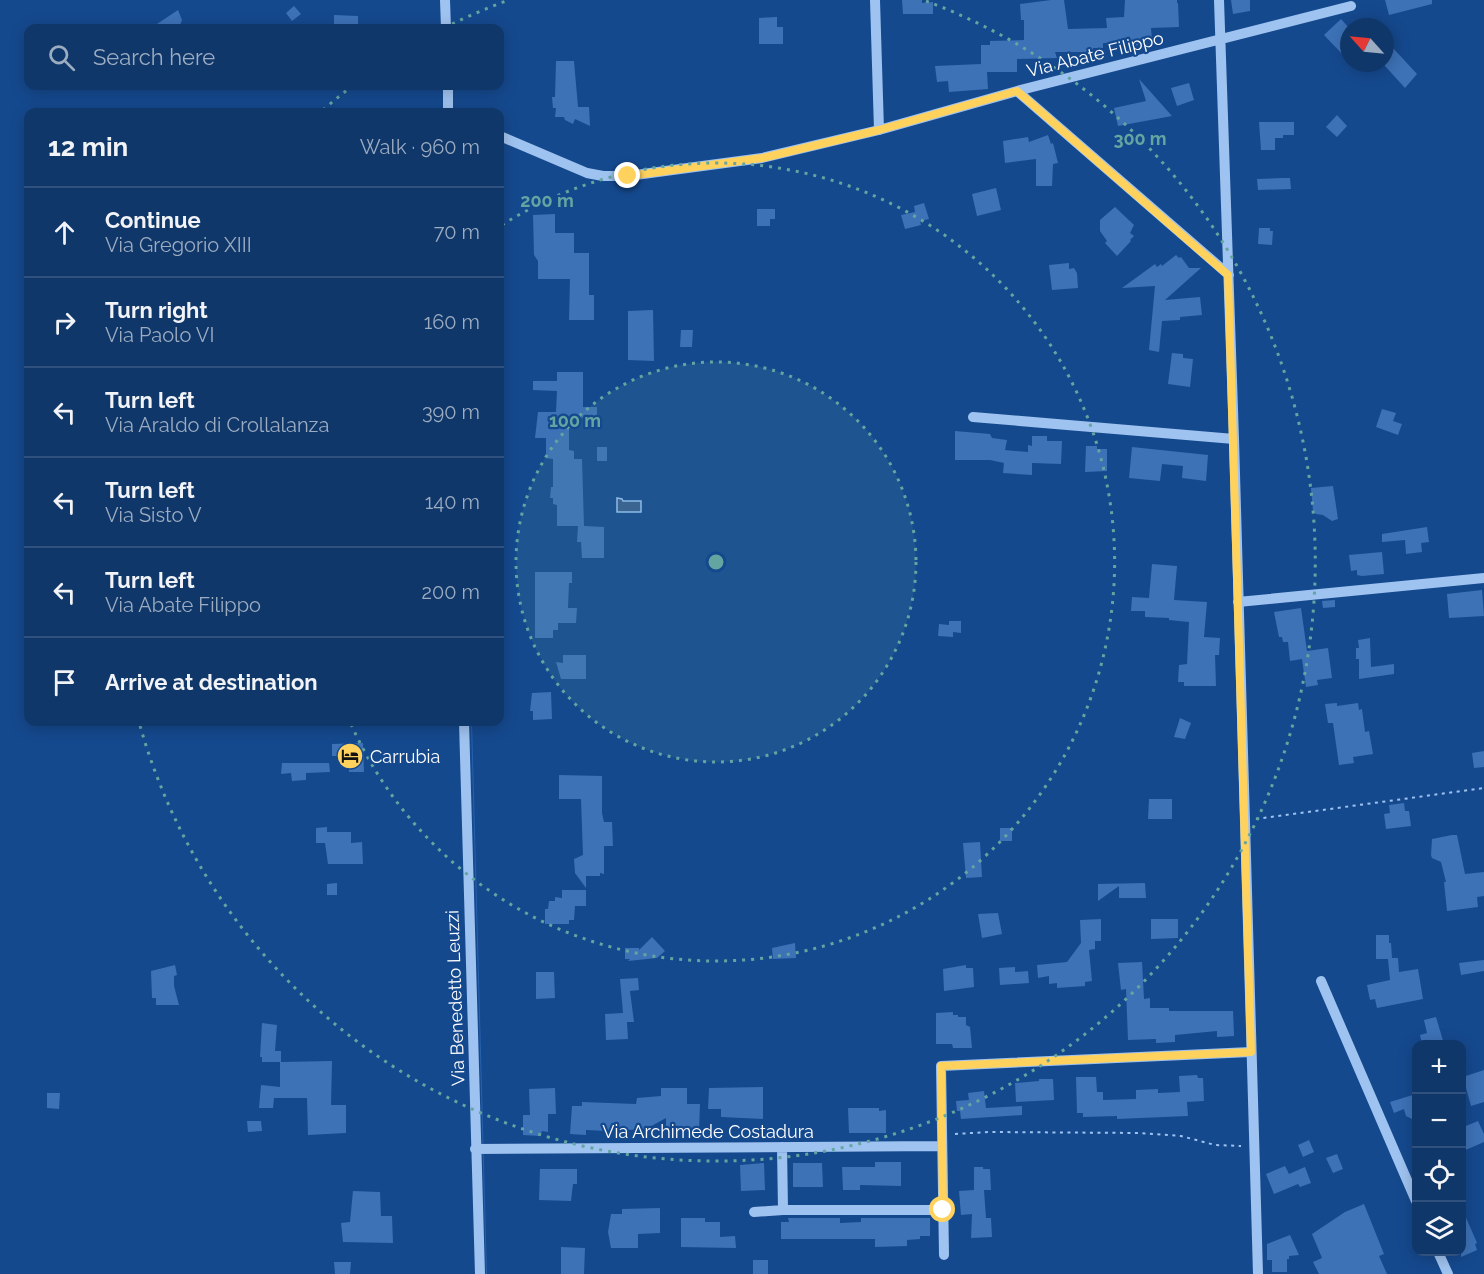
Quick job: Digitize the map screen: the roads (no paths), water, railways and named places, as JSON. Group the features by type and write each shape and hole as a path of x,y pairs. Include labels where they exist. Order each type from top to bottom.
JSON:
{"street":[{"path":"445,0 446,24"},
{"path":"875,0 879,130"},
{"path":"1219,0 1258,1274"},
{"name":"Via Abate Filippo","path":"504,138 587,173 603,176 628,176 762,158 879,130 1017,91 1220,39 1328,6 1352,6"},
{"path":"448,90 450,108"},
{"path":"1017,91 1228,275"},
{"path":"973,417 1234,439"},
{"path":"1238,602 1484,578"},
{"name":"Via Benedetto Leuzzi","path":"464,726 480,1274"},
{"path":"1321,981 1412,1193"},
{"path":"944,1256 941,1066 1251,1052"},
{"name":"Via Archimede Costadura","path":"475,1149 782,1147 942,1140"},
{"path":"782,1147 783,1210"},
{"path":"754,1212 943,1210"},
{"path":"1440,1256 1448,1274"}],"place":[{"name":"Carrubia","path":"350,756"}]}
